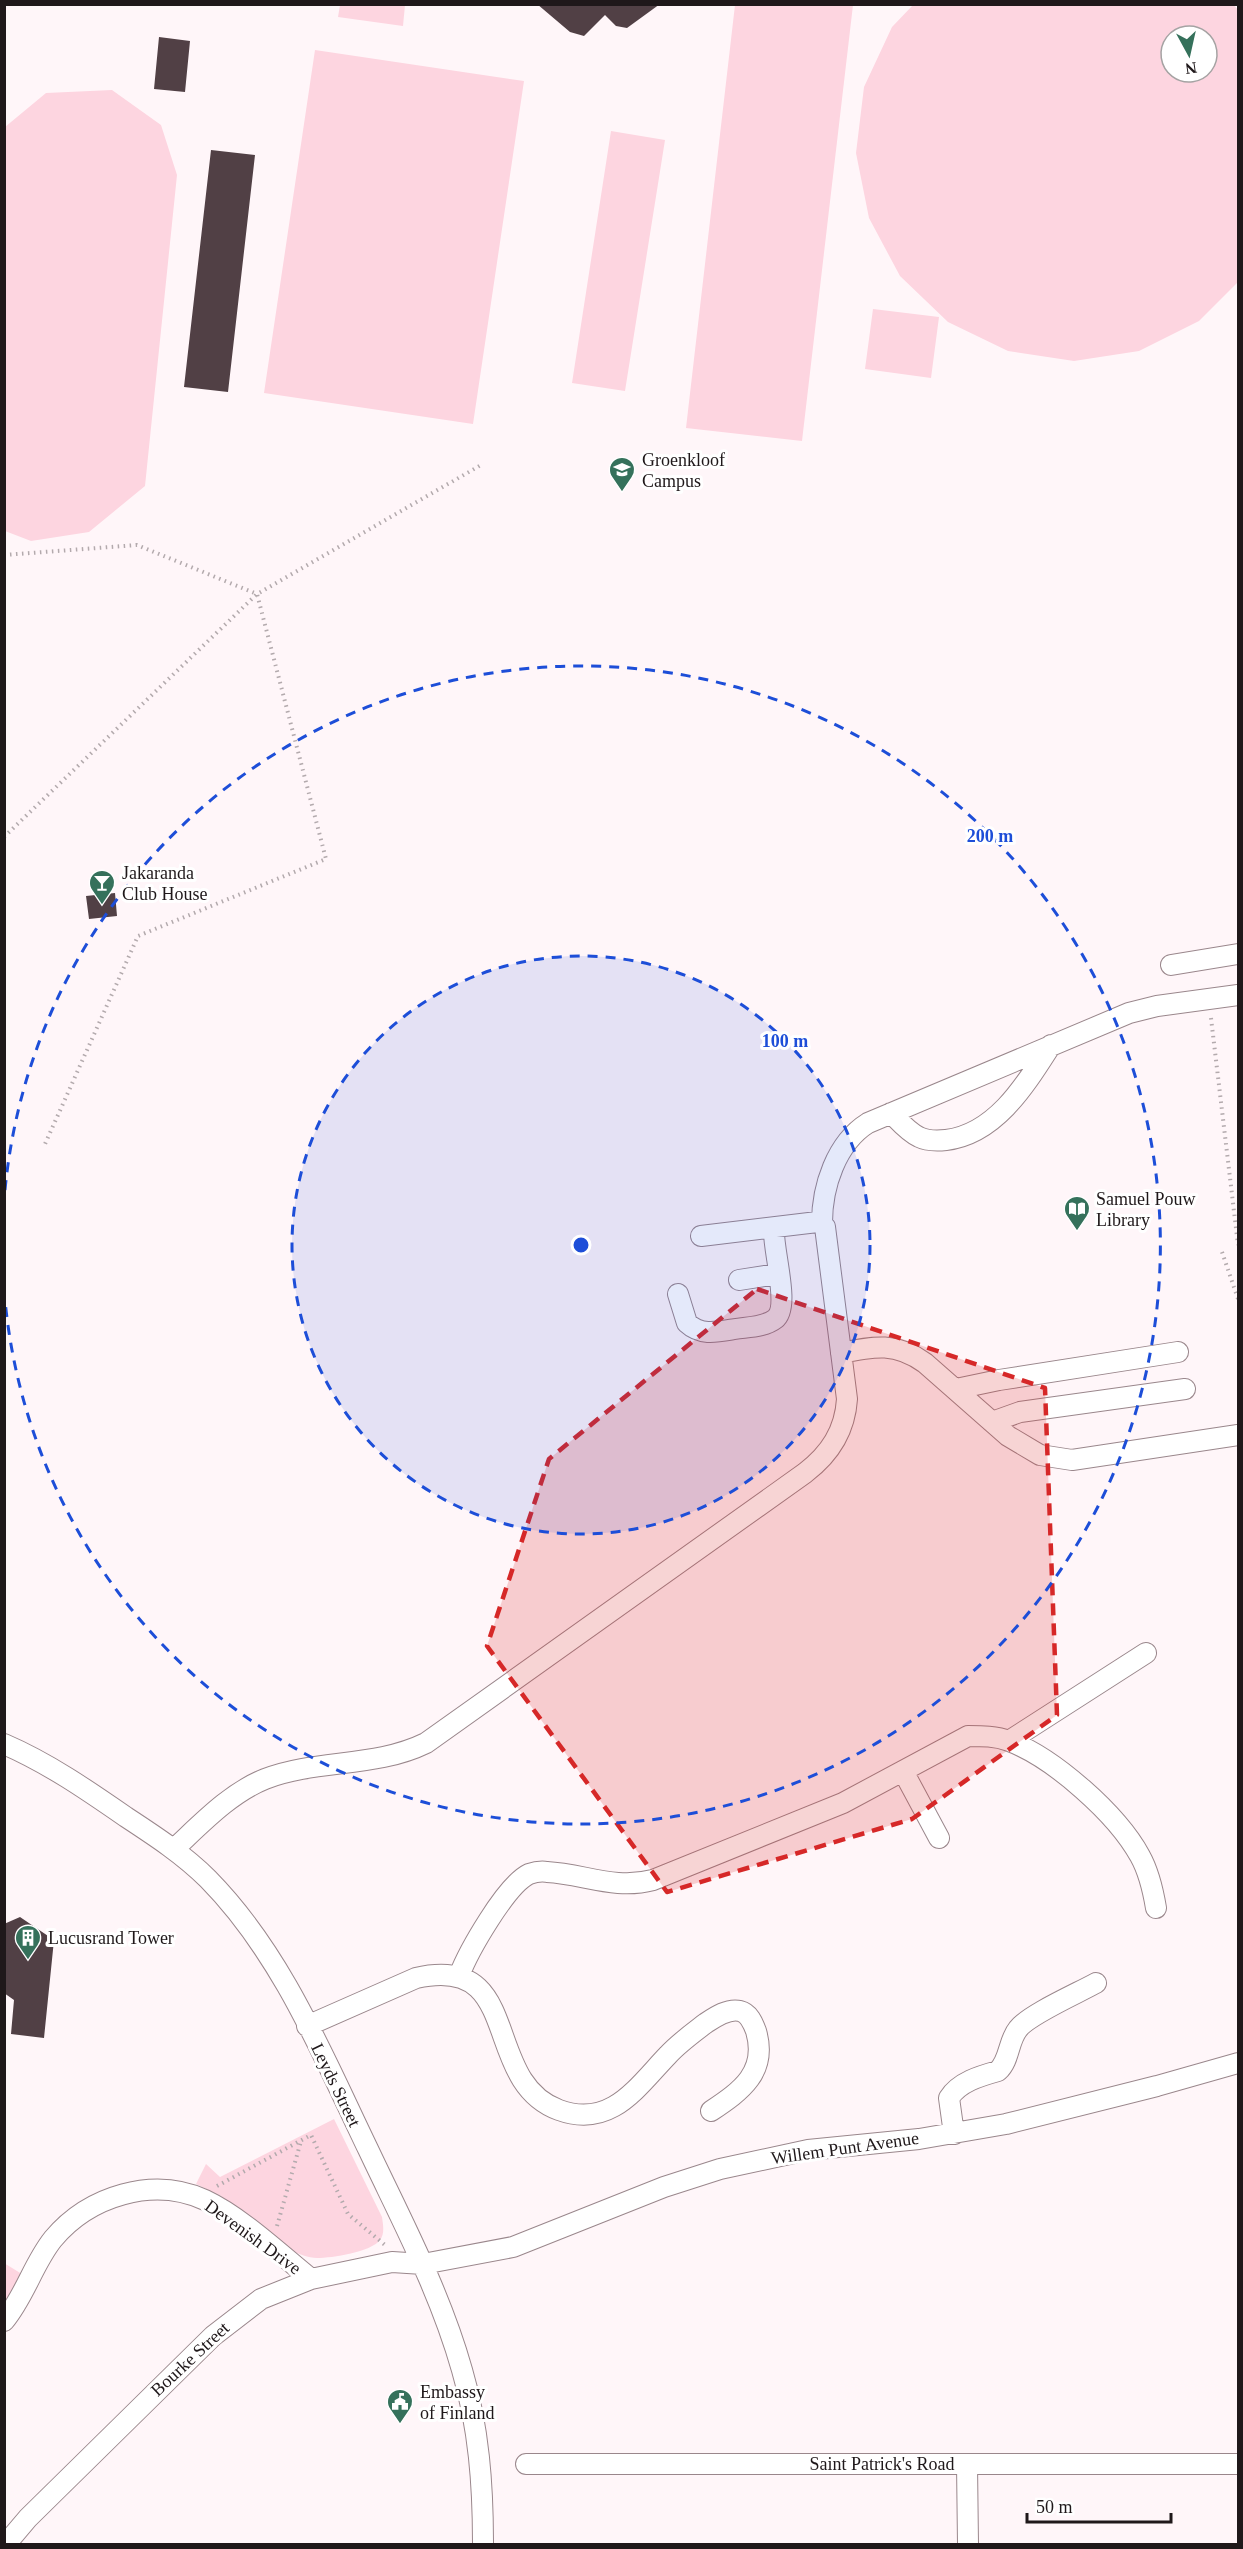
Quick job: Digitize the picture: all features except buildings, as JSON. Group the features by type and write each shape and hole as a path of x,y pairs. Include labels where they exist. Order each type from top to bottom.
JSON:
{"street":[{"path":"1171,965 1239,954"},
{"path":"174,1849 234,1796 262,1780 299,1770 393,1756 426,1743 815,1465 836,1441 845,1415 847,1389 827,1237 822,1223 824,1192 846,1144 862,1127 1129,1013 1157,1006 1239,995"},
{"path":"891,1113 916,1136 924,1139 937,1141 969,1135 988,1123 1015,1097 1051,1045"},
{"path":"701,1236 822,1223"},
{"path":"678,1294 687,1323 703,1332 715,1333 775,1320 780,1311 774,1228"},
{"path":"739,1280 778,1274"},
{"path":"841,1353 883,1347 903,1350 925,1363 1019,1444 1040,1455 1065,1460 1084,1459 1239,1435"},
{"path":"956,1389 999,1380 1178,1352"},
{"path":"992,1422 1020,1412 1185,1389"},
{"path":"1009,1741 1146,1653"},
{"path":"459,1976 485,1924 527,1875 545,1872 626,1885 653,1880 843,1803 968,1736 1009,1741 1072,1779 1111,1816 1140,1855 1151,1883 1156,1908"},
{"name":"Leyds Street","path":"4,1744 64,1774 174,1849 207,1879 240,1917 281,1977 307,2026 457,2353 474,2419 482,2471 483,2544"},
{"path":"903,1771 939,1838"},
{"path":"307,2026 416,1978 430,1975 459,1976 471,1982 487,1999 502,2030 516,2071 525,2086 532,2094 550,2106 580,2115 596,2114 616,2107 690,2035 726,2012 744,2012 751,2019 757,2036 758,2050 753,2073 740,2091 711,2111"},
{"path":"954,2134 949,2098 954,2091 961,2085 1003,2067 1010,2041 1019,2027 1096,1983"},
{"name":"Willem Punt Avenue","path":"415,2263 513,2247 664,2187 720,2169 808,2150 954,2134 1052,2114 1239,2063"},
{"name":"Devenish Drive","path":"4,2321 22,2297 38,2261 52,2241 77,2216 97,2204 126,2193 162,2190 197,2197 219,2208 311,2279"},
{"name":"Bourke Street","path":"6,2544 36,2510 213,2336 261,2299 311,2279 392,2262 415,2263"},
{"name":"Saint Patrick's Road","path":"526,2464 1239,2464"},
{"path":"967,2464 968,2544"}],"path":[{"path":"4,837 257,594 481,465"},
{"path":"4,555 137,545 257,594"},
{"path":"45,1143 138,936 326,859 257,594"},
{"path":"1209,999 1239,1245"},
{"path":"1222,1252 1239,1299"},
{"path":"197,2197 311,2135 348,2214 415,2263"},
{"path":"271,2247 301,2140"}],"highlighted area":[{"path":"757,1289 1045,1388 1057,1715 912,1819 667,1892 487,1646 549,1459"}],"shaded area":[{"path":"1233,4 1238,10 1238,282 1199,321 1139,351 1074,361 1008,351 948,322 900,276 869,218 856,153 864,87 892,27 913,5"},
{"path":"340,5 405,5 403,26 338,17"},
{"path":"735,5 853,5 802,441 686,428"},
{"path":"315,50 524,81 473,424 264,393"},
{"path":"112,90 161,125 177,175 145,486 89,532 31,541 5,531 5,127 46,93"},
{"path":"611,131 665,140 625,391 572,383"},
{"path":"873,309 939,317 931,378 865,369"},
{"path":"334,2119 382,2217 382,2237 368,2248 351,2254 324,2258 307,2257 290,2250 221,2196 196,2184 206,2164 220,2177"},
{"path":"4,2263 30,2279 4,2307"}],"place":[{"name":"Groenkloof Campus","path":"622,493"},
{"name":"Jakaranda Club House","path":"102,906"},
{"name":"Samuel Pouw Library","path":"1077,1232"},
{"name":"Lucusrand Tower","path":"28,1961"},
{"name":"Embassy of Finland","path":"400,2425"}]}
